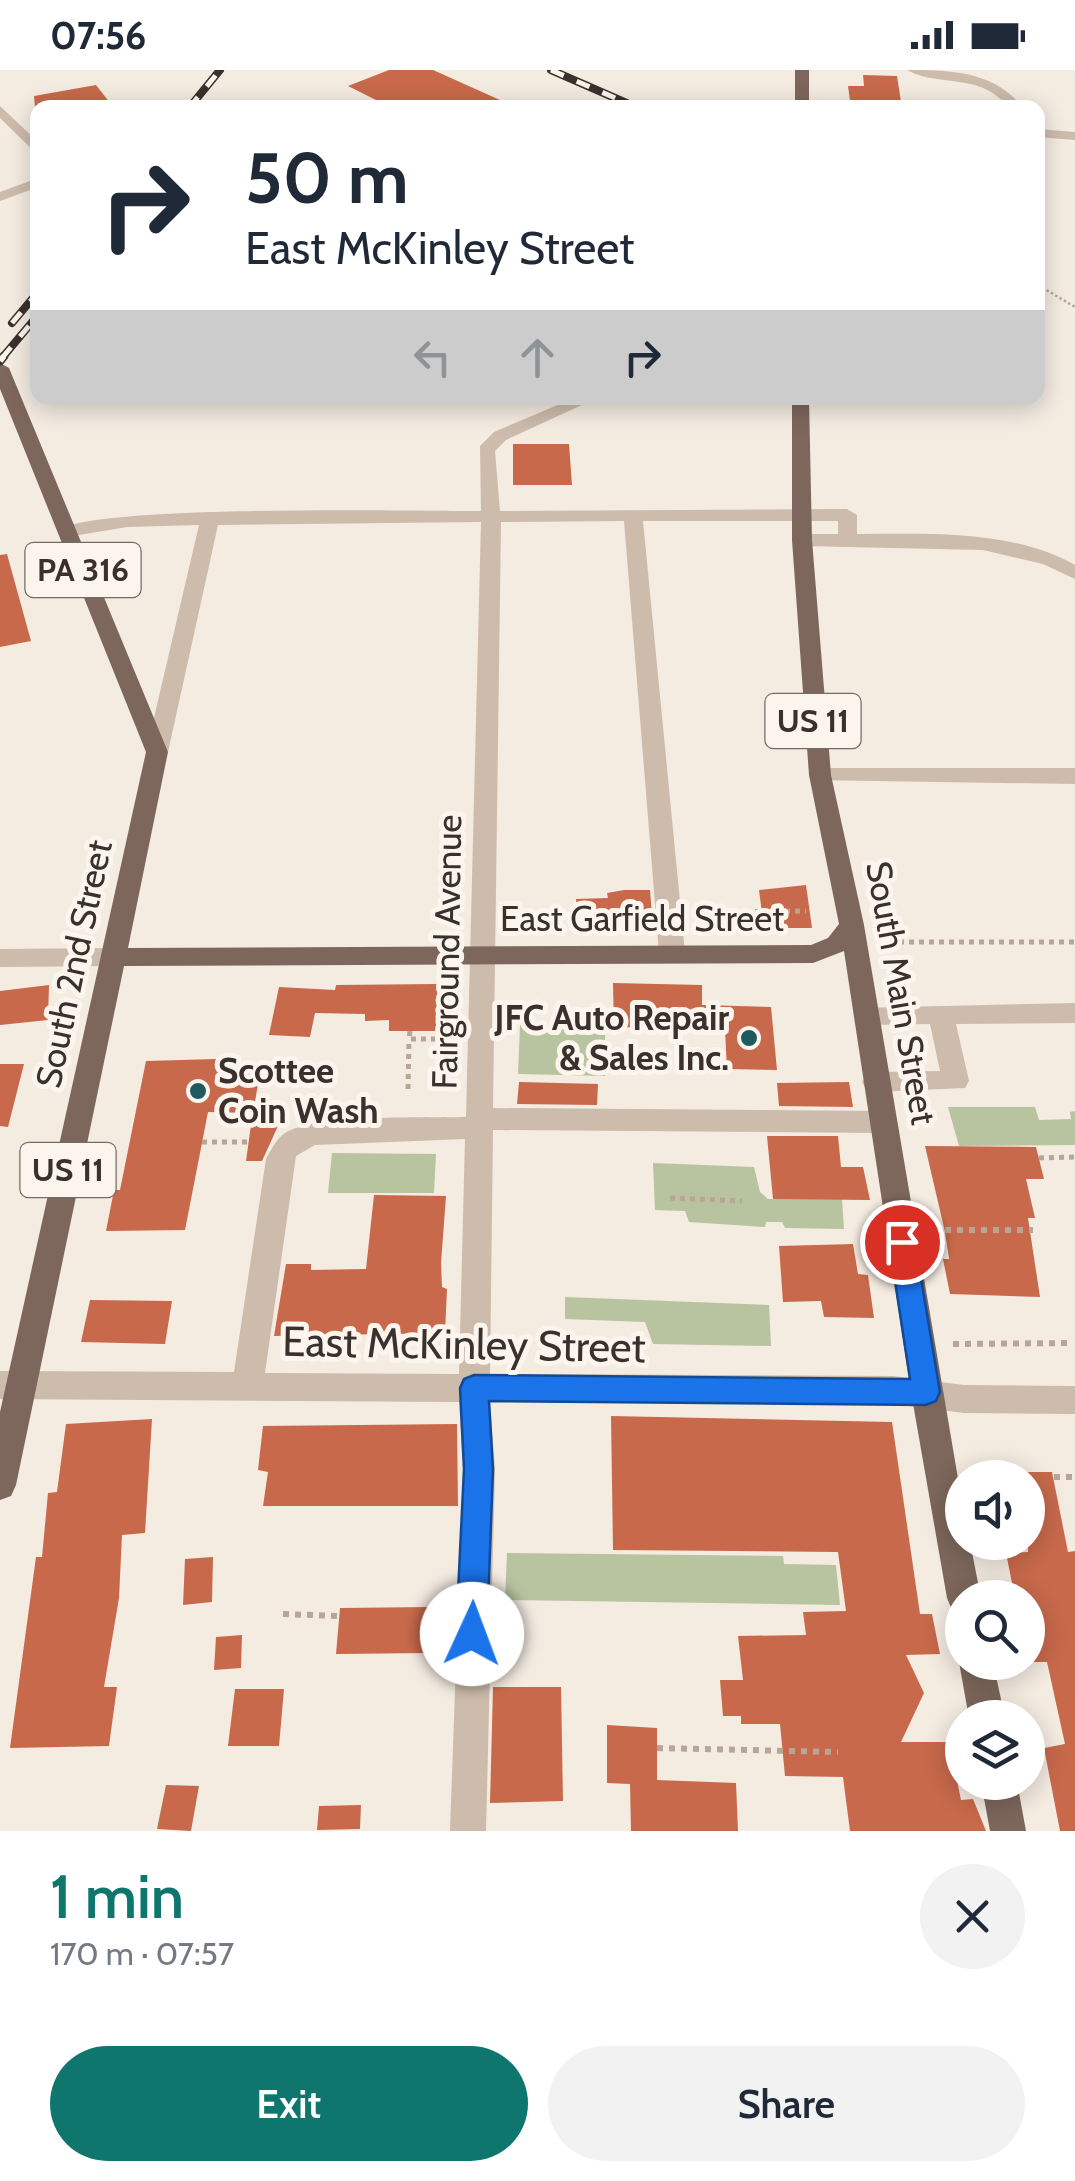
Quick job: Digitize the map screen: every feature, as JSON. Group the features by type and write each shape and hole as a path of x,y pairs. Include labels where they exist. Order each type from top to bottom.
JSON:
{"main road":[{"path":"802,70 802,100"},
{"name":"PA 316","path":"0,368 157,752"},
{"name":"South Main Street","path":"800,405 800,514 820,775 852,925 874,1082 961,1580"},
{"name":"South 2nd Street","path":"0,1485 11,1384 115,957 157,752"},
{"name":"East Garfield Street","path":"115,957 813,954 837,944 852,925"},
{"path":"813,954 842,964 860,978"},
{"path":"1002,1800 1008,1831"}],"street":[{"path":"914,70 963,76 1008,100"},
{"path":"0,110 30,142"},
{"path":"1045,134 1075,136"},
{"path":"0,197 30,185"},
{"name":"Fairground Avenue","path":"468,1831 478,1469 474,1388 491,518 486,450 500,436 572,405"},
{"path":"67,531 127,521 210,518 800,514 846,515 848,542"},
{"path":"633,517 672,953"},
{"name":"South 2nd Street","path":"157,752 210,518"},
{"path":"802,540 1037,550 1075,572"},
{"path":"820,775 1075,776"},
{"name":"East Garfield Street","path":"0,958 115,957"},
{"path":"867,1015 1075,1012"},
{"path":"874,1082 956,1081 941,1014"},
{"path":"248,1384 280,1159 297,1138 480,1122 882,1122"},
{"name":"East McKinley Street","path":"11,1384 926,1392 964,1399 1075,1400"}],"path":[{"path":"1045,289 1075,307"},
{"path":"715,912 806,910"},
{"path":"742,912 744,925"},
{"path":"879,942 1075,942"},
{"path":"408,1090 409,1035 451,1039"},
{"path":"202,1142 248,1142"},
{"path":"1039,1158 1075,1158"},
{"path":"670,1198 742,1201"},
{"path":"932,1230 1032,1230"},
{"path":"953,1344 1074,1344"},
{"path":"1054,1477 1075,1477"},
{"path":"283,1614 339,1616"},
{"path":"657,1748 838,1752"}],"green space":[{"path":"520,1025 605,1027 605,1076 518,1074"},
{"path":"948,1107 1035,1107 1039,1120 1071,1119 1070,1112 1075,1111 1075,1145 959,1146"},
{"path":"332,1153 436,1154 434,1193 328,1193"},
{"path":"653,1163 754,1167 760,1192 768,1199 842,1199 844,1229 785,1228 782,1222 766,1222 765,1227 689,1222 685,1211 655,1210"},
{"path":"565,1297 769,1305 771,1346 653,1344 645,1322 565,1319"},
{"path":"507,1553 783,1556 784,1564 836,1565 840,1605 505,1600"}],"building":[{"path":"389,70 433,70 500,100 376,100 348,86"},
{"path":"863,75 897,76 901,100 850,100 848,86 864,86"},
{"path":"96,85 108,100 34,100 34,96"},
{"path":"513,444 569,444 572,485 513,485"},
{"path":"7,554 31,641 0,647 0,555"},
{"path":"806,885 812,928 764,928 759,890"},
{"path":"650,890 653,928 579,924 576,899 608,898 607,893"},
{"path":"613,983 702,985 702,1005 771,1007 777,1070 727,1069 725,1029 614,1027"},
{"path":"437,984 437,1031 389,1031 389,1020 365,1021 365,1014 315,1013 310,1037 269,1035 279,987 335,990 336,985"},
{"path":"49,985 48,1020 0,1025 0,991"},
{"path":"216,1059 218,1072 260,1072 253,1113 208,1112 185,1230 106,1231 114,1190 120,1190 146,1061"},
{"path":"0,1064 24,1064 8,1127 0,1126"},
{"path":"519,1082 598,1084 597,1105 517,1104"},
{"path":"849,1082 853,1107 779,1106 777,1083"},
{"path":"251,1125 278,1126 262,1161 246,1161"},
{"path":"767,1136 838,1136 841,1167 863,1167 870,1200 773,1199"},
{"path":"925,1146 1036,1147 1044,1179 1026,1179 1035,1218 1028,1218 1040,1297 950,1294 943,1259 949,1259 945,1232"},
{"path":"374,1195 446,1196 441,1263 442,1287 447,1289 445,1333 274,1336 286,1264 311,1264 311,1270 366,1269"},
{"path":"853,1244 858,1274 868,1275 874,1318 824,1317 821,1301 783,1302 779,1246"},
{"path":"90,1300 172,1301 165,1344 81,1342"},
{"path":"611,1416 892,1422 920,1614 932,1614 940,1654 906,1655 924,1693 901,1742 945,1742 945,1800 973,1800 986,1831 850,1831 843,1777 785,1776 780,1724 741,1724 741,1716 723,1716 720,1680 743,1680 738,1636 806,1635 803,1612 846,1611 838,1552 613,1550"},
{"path":"152,1419 145,1533 122,1535 119,1598 104,1687 117,1687 109,1746 10,1748 36,1557 42,1557 48,1493 57,1492 66,1424"},
{"path":"457,1424 458,1506 263,1506 268,1472 258,1470 263,1426"},
{"path":"1045,1472 1052,1472 1068,1552 1075,1551 1075,1831 1060,1831 1045,1753 1045,1748 1065,1744 1045,1662 1045,1580 1011,1580 1007,1560 1045,1560"},
{"path":"213,1557 212,1602 183,1605 185,1559"},
{"path":"430,1607 429,1653 336,1654 340,1608"},
{"path":"242,1635 241,1668 214,1670 216,1637"},
{"path":"493,1687 561,1687 563,1801 490,1803"},
{"path":"235,1689 284,1689 279,1746 228,1746"},
{"path":"607,1725 657,1728 657,1780 736,1783 738,1831 631,1831 630,1784 607,1783"},
{"path":"166,1785 199,1786 191,1831 157,1829"},
{"path":"361,1805 360,1829 317,1830 319,1806"}],"railway":[{"path":"196,100 220,70"},
{"path":"551,70 620,100"},
{"path":"12,323 30,302"},
{"path":"2,358 30,325"},
{"path":"0,361 4,356"}],"place":[{"name":"JFC Auto Repair & Sales Inc.","path":"749,1038"},
{"name":"Scottee Coin Wash","path":"198,1091"}],"route":[{"path":"472,1634 478,1469 474,1388 926,1392 902,1242"}]}
